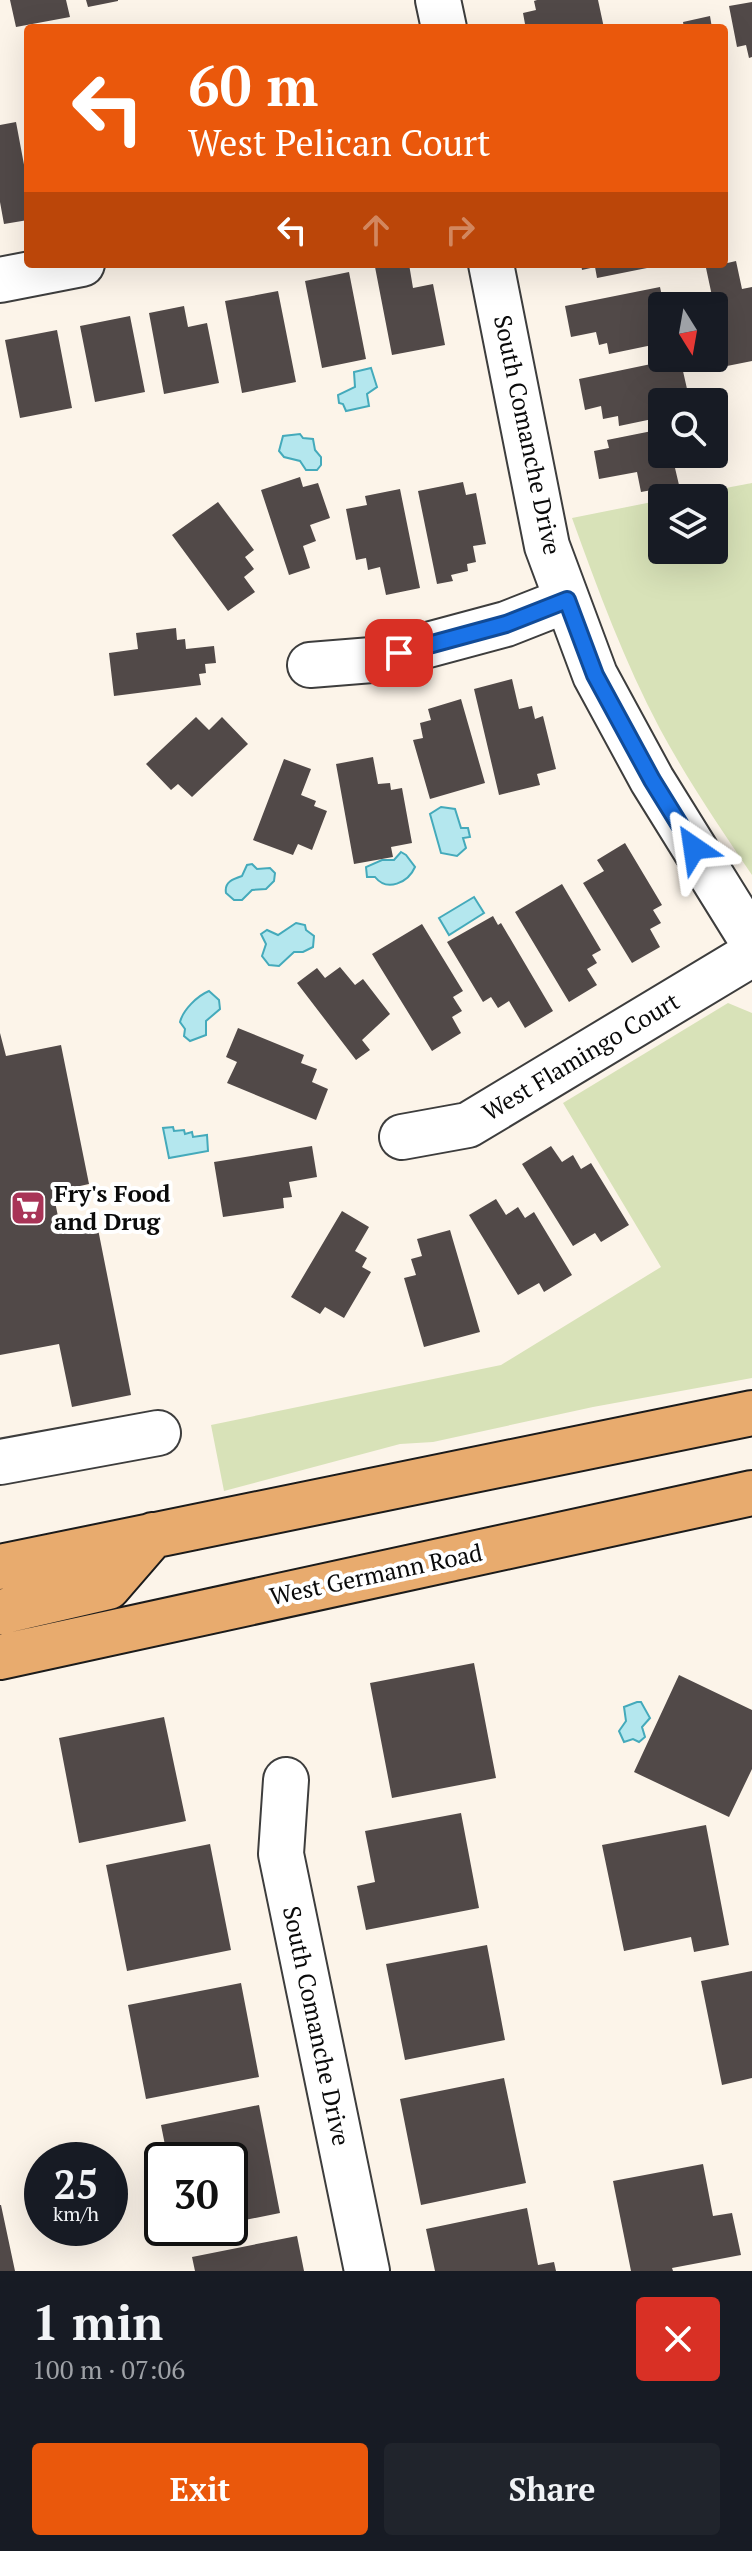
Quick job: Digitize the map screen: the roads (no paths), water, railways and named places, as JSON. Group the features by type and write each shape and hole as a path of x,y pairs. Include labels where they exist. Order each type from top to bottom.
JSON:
{"main road":[{"path":"0,1567 752,1413"},
{"name":"West Germann Road","path":"0,1657 752,1493"},
{"path":"0,1612 108,1587 153,1535"}],"street":[{"path":"438,0 443,24"},
{"path":"0,280 62,268"},
{"name":"South Comanche Drive","path":"492,268 547,546 595,675 652,780 752,941"},
{"path":"310,665 372,660 506,624 567,600"},
{"name":"West Flamingo Court","path":"402,1137 468,1125 752,954"},
{"path":"0,1462 158,1433"},
{"name":"South Comanche Drive","path":"286,1780 281,1854 367,2271"}],"water":[{"path":"371,368 377,387 367,394 369,406 346,411 339,403 338,395 355,387 354,372"},
{"path":"300,434 303,438 313,439 315,450 321,457 317,470 306,470 300,461 284,457 279,451 283,436"},
{"path":"441,807 455,809 461,828 468,828 470,837 463,838 466,848 457,856 441,853 430,814"},
{"path":"401,852 415,867 402,881 391,885 375,877 367,877 366,867 382,860 394,860"},
{"path":"252,864 257,869 270,868 275,873 274,881 266,889 252,890 242,900 234,900 226,893 226,886 242,876 247,865"},
{"path":"474,897 484,913 449,935 439,918"},
{"path":"296,923 305,925 314,936 313,947 294,952 279,966 269,965 262,956 266,944 261,934 267,930 278,935"},
{"path":"209,991 219,1000 220,1009 206,1021 206,1035 190,1041 184,1036 185,1029 180,1022 191,1004"},
{"path":"173,1127 174,1131 184,1130 185,1134 192,1132 193,1137 207,1135 208,1151 169,1158 163,1128"},
{"path":"641,1702 650,1718 642,1727 645,1737 639,1742 633,1739 624,1742 619,1731 626,1721 624,1707"}],"place":[{"name":"Fry's Food and Drug","path":"28,1208"}]}
